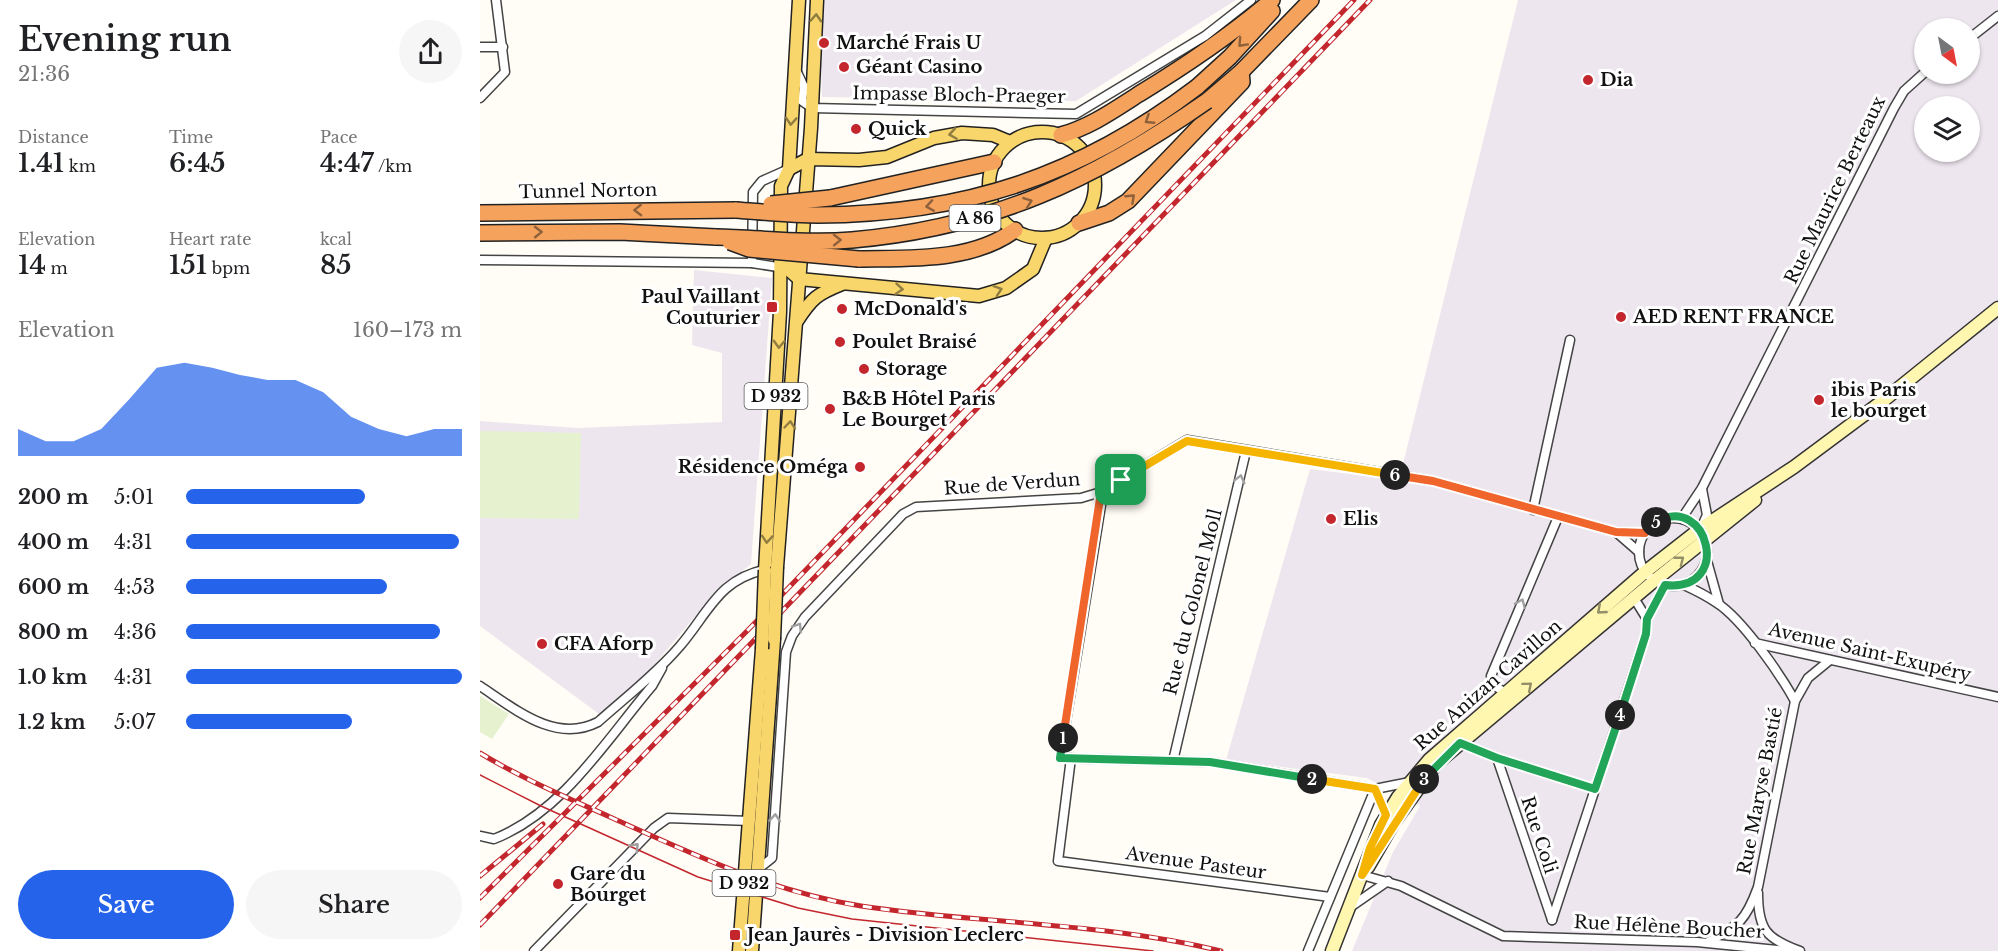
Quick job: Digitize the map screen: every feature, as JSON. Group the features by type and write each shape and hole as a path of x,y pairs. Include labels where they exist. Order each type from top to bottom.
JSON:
{"highway":[{"path":"1061,135 1085,129 1172,74 1244,24 1272,0"},
{"name":"A 86","path":"736,210 816,215 910,209 984,196 1070,165 1145,123 1197,87 1230,57 1282,0"},
{"name":"A 86","path":"480,233 620,231 716,237 851,240 911,232 1000,212 1039,198 1153,139 1207,100 1240,72 1311,0"},
{"path":"1079,223 1109,213 1128,201 1242,82 1240,72"},
{"path":"736,210 757,204 797,202 854,194 994,162"},
{"name":"Tunnel Norton","path":"480,213 736,210"},
{"path":"716,237 749,249 858,259 931,257 970,250 1003,239 1015,230"}],"main road":[{"name":"D 932","path":"739,951 762,649 797,322 781,223 781,186 789,169 800,0"},
{"name":"D 932","path":"752,951 774,639 771,568 777,382 790,272 808,159 817,0"},
{"path":"1044,132 1061,135 1085,153 1092,167 1094,197 1079,223 1069,230 1046,238 1025,235 1003,221 994,208 990,185 994,162 1010,142 1026,134 1044,132"},
{"path":"789,169 808,159 859,160 887,157 934,138 962,133 993,135 1010,142"},
{"path":"790,272 845,283 979,296 1006,288 1033,269 1046,238"},
{"path":"797,322 815,297 845,283"},
{"path":"1655,579 1703,535 1884,400 1998,308"},
{"name":"Rue Anizan Cavillon","path":"1332,951 1362,875 1370,848 1386,815 1410,782 1458,731 1504,692 1655,579"},
{"name":"Rue Anizan Cavillon","path":"1362,875 1418,786 1436,764 1655,579"}],"street":[{"path":"480,98 505,72 496,0"},
{"name":"Impasse Bloch-Praeger","path":"812,108 1076,114 1206,36 1251,0"},
{"path":"1980,30 1998,16"},
{"path":"480,47 502,47"},
{"path":"796,70 804,87 802,101 812,108"},
{"name":"Rue Maurice Berteaux","path":"1682,518 1702,488 1893,108 1904,91 1914,82"},
{"path":"752,263 753,192 762,181 789,169"},
{"path":"480,260 752,263 790,272"},
{"path":"1533,510 1570,340"},
{"name":"Rue de Verdun","path":"757,870 772,858 786,652 792,636 805,617 903,514 916,507 1082,498 1101,492 1187,441 1433,481 1558,518 1616,532 1645,533"},
{"name":"Rue du Colonel Moll","path":"1173,761 1246,451"},
{"path":"1702,488 1707,515 1703,535 1719,604"},
{"path":"1101,492 1060,758 1210,762 1375,789 1410,782"},
{"path":"1504,692 1495,686 1491,676 1558,518"},
{"path":"1460,743 1497,758 1595,789 1646,634 1655,579 1639,552 1645,533 1661,520 1682,518 1703,535"},
{"name":"Rue de Verdun","path":"1616,532 1639,552"},
{"path":"1655,579 1684,585 1702,571 1707,560"},
{"path":"480,686 534,721 562,730 584,729 598,722 668,658 731,584 749,572 771,568"},
{"name":"Avenue Saint-Exupéry","path":"1684,585 1719,604 1755,643 1998,697"},
{"path":"1634,598 1647,619"},
{"name":"Rue Maryse Bastié","path":"1755,643 1783,679 1795,701"},
{"path":"480,836 494,838 542,812 570,785 652,686 668,658"},
{"name":"Rue Maryse Bastié","path":"1707,943 1741,923 1749,911 1758,887 1795,701 1808,678 1830,660"},
{"name":"Avenue Pasteur","path":"1071,758 1058,861 1330,897"},
{"name":"Rue Coli","path":"1497,758 1552,920 1595,789"},
{"path":"1375,789 1386,815"},
{"path":"1308,951 1375,789"},
{"path":"534,951 654,828 668,818 750,820"},
{"name":"Rue Hélène Boucher","path":"1362,875 1388,881 1503,936 1707,943 1786,951"},
{"path":"1348,908 1388,881"},
{"name":"Rue Maryse Bastié","path":"1758,887 1758,917 1767,933 1778,943 1800,951"}],"shaded area":[{"path":"819,0 1236,0 1076,101 822,97"},
{"path":"1518,0 1998,0 1998,951 1352,951 1393,852 1420,806 1367,778 1226,760 1310,469 1399,480"},
{"path":"694,270 772,278 751,564 713,595 649,671 599,714 480,626 480,421 578,428 722,422 722,353 692,345"}],"green space":[{"path":"480,431 581,433 579,519 480,518"},
{"path":"480,696 509,714 492,739 480,732"}],"tram line":[{"path":"480,775 541,806 698,877 798,908 852,919 1153,951"}],"railway":[{"path":"480,898 748,630 1354,0"},
{"path":"480,925 1370,0"},
{"path":"480,753 544,787 671,845 764,881 828,900 906,912 1132,934 1221,951"},
{"path":"480,876 543,824"}],"place":[{"name":"Marché Frais U","path":"824,43"},
{"name":"Géant Casino","path":"844,67"},
{"name":"Dia","path":"1588,80"},
{"name":"Quick","path":"856,129"},
{"name":"Paul Vaillant Couturier","path":"772,307"},
{"name":"McDonald's","path":"842,309"},
{"name":"AED RENT FRANCE","path":"1621,317"},
{"name":"Poulet Braisé","path":"840,342"},
{"name":"Storage","path":"864,369"},
{"name":"ibis Paris le bourget","path":"1819,400"},
{"name":"B&B Hôtel Paris Le Bourget","path":"830,409"},
{"name":"Résidence Oméga","path":"860,467"},
{"name":"Elis","path":"1331,519"},
{"name":"CFA Aforp","path":"542,644"},
{"name":"Gare du Bourget","path":"558,884"},
{"name":"Jean Jaurès - Division Leclerc","path":"735,935"}],"route":[{"path":"1187,441 1433,481 1558,518 1616,532 1645,533 1661,520 1682,518 1700,529 1703,534 1708,550 1707,560 1702,571 1694,579 1684,585 1665,585 1655,600 1647,619 1646,634 1595,789 1497,758 1460,743 1436,764 1418,786 1394,822 1377,855 1362,875 1370,848 1386,815 1375,789 1210,762 1060,758 1102,499 1101,492 1121,480 1187,441"}]}
